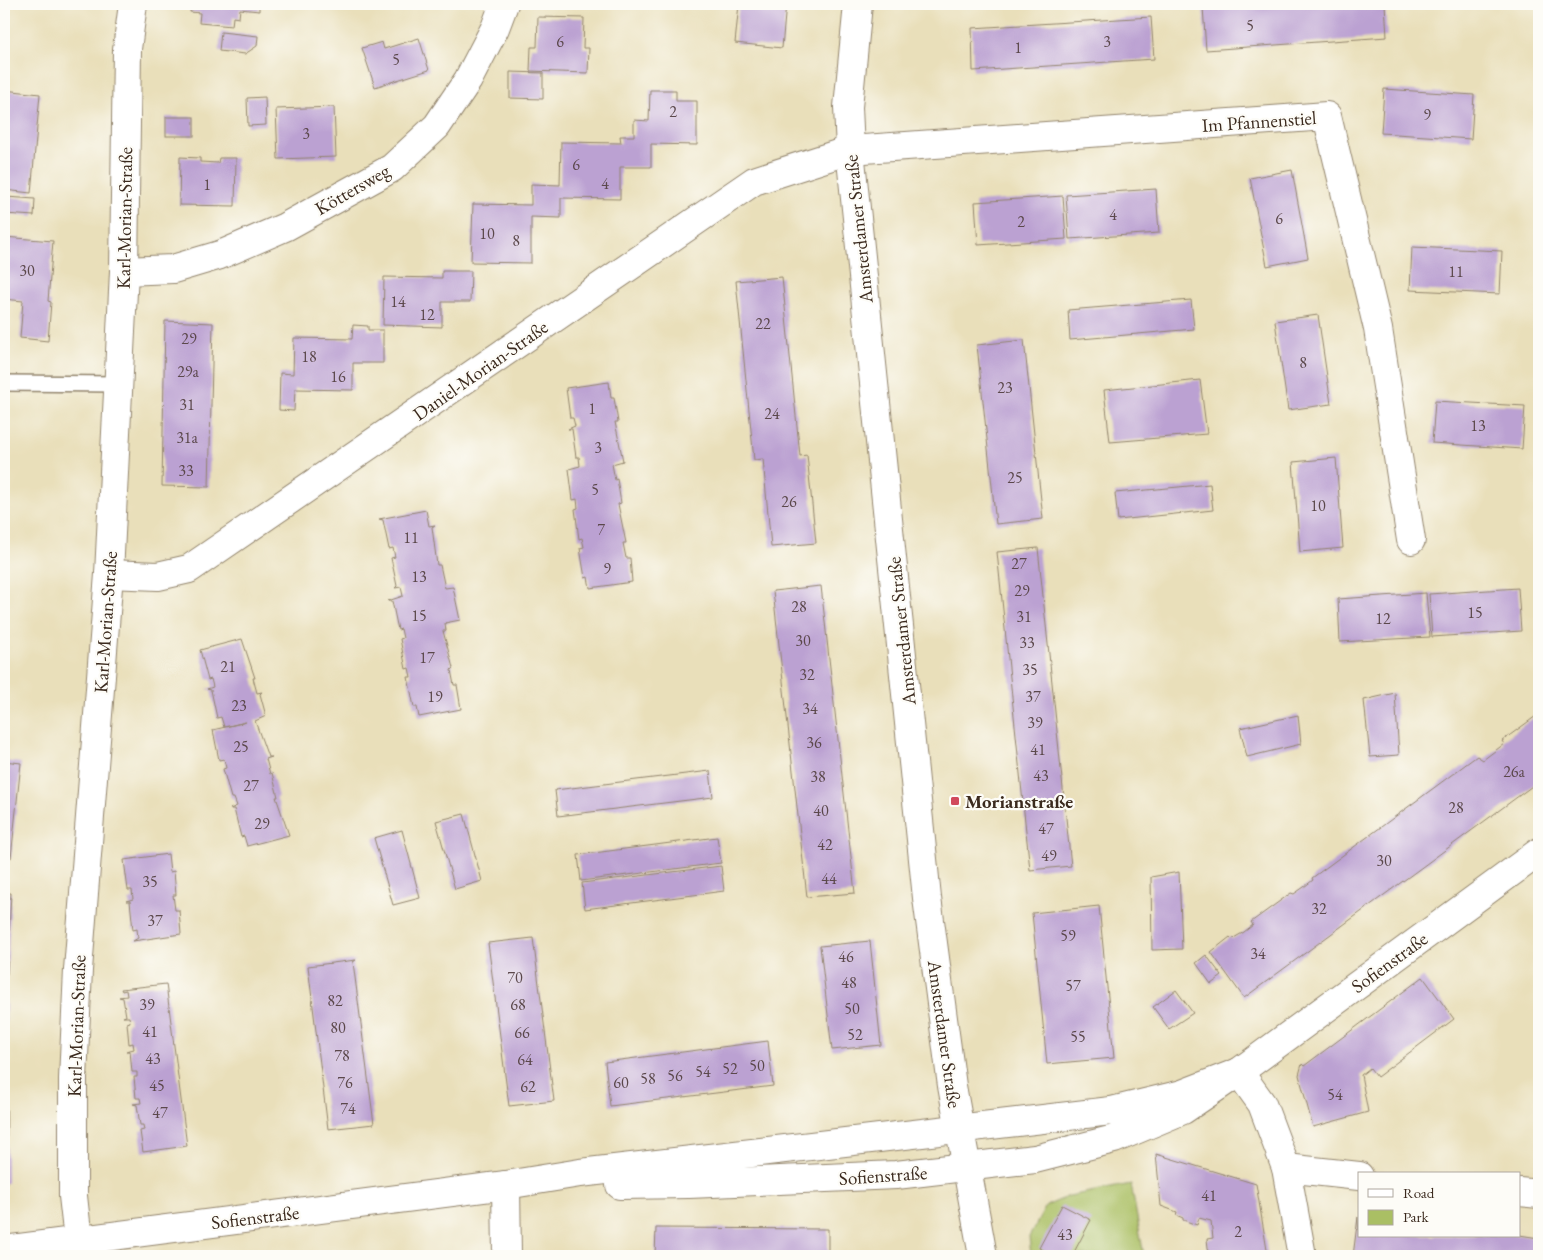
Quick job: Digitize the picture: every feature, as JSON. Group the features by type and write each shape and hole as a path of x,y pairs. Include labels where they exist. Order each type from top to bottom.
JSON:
{"street":[{"name":"Karl-Morian-Straße","path":"78,1240 73,1196 73,1079 78,970 109,574 124,271 127,49 133,4"},
{"name":"Köttersweg","path":"124,271 173,269 220,255 285,227 392,168 437,126 468,80 495,28 504,4"},
{"name":"Amsterdamer Straße","path":"858,4 848,107 850,150 927,898 958,1130 983,1256"},
{"name":"Im Pfannenstiel","path":"850,150 1327,116 1378,329 1411,540"},
{"name":"Daniel-Morian-Straße","path":"109,574 158,576 188,569 754,181 850,150"},
{"name":"Sofienstraße","path":"506,1185 689,1184 888,1176 966,1169 1062,1154 1114,1139 1183,1110 1239,1072 1539,852"},
{"name":"Sofienstraße","path":"4,1250 506,1185 580,1173 1111,1111 1182,1094 1239,1072"},
{"path":"1239,1072 1262,1104 1286,1168 1302,1256"},
{"path":"1286,1168 1358,1176"},
{"path":"506,1185 507,1256"},
{"path":"1520,1192 1539,1194"}],"lane":[{"path":"4,383 118,384"}],"green space":[{"path":"1131,1184 1144,1256 1031,1256 1029,1237 1046,1206 1069,1196"}],"building":[{"path":"191,4 259,4 259,11 240,9 239,18 233,17 232,26 199,23 200,13 190,12"},
{"path":"739,4 786,4 782,48 735,43"},
{"path":"1240,4 1385,4 1387,37 1206,50 1203,7"},
{"path":"538,17 584,18 583,48 589,48 588,73 530,71 531,47 537,47"},
{"path":"1151,17 1154,59 973,71 972,28"},
{"path":"221,32 258,36 257,46 245,54 219,51"},
{"path":"419,38 429,70 375,87 362,48 382,42 384,49"},
{"path":"510,72 543,73 543,99 510,98"},
{"path":"1384,89 1474,95 1471,139 1381,133"},
{"path":"4,90 40,94 31,193 4,190"},
{"path":"650,90 676,90 676,101 697,101 697,145 651,144 651,167 620,167 620,199 561,198 561,218 531,217 531,263 471,262 473,204 531,205 531,184 560,185 561,142 621,143 620,136 634,136 634,120 649,121"},
{"path":"265,97 266,125 248,126 247,98"},
{"path":"334,107 336,157 278,159 276,109"},
{"path":"166,117 194,117 194,136 166,136"},
{"path":"180,157 200,158 200,162 218,163 219,158 236,158 235,206 179,205"},
{"path":"1292,170 1308,258 1267,266 1250,178"},
{"path":"1156,189 1159,233 1069,239 1066,195"},
{"path":"1063,196 1066,239 978,245 975,202"},
{"path":"6,197 35,199 34,216 5,214"},
{"path":"4,237 53,241 48,301 51,302 48,341 20,338 23,301 4,299"},
{"path":"1412,247 1502,251 1500,294 1410,290"},
{"path":"442,271 471,271 470,302 442,302 442,327 383,325 384,277 442,278"},
{"path":"782,277 800,456 807,455 816,543 771,547 763,459 754,460 736,281"},
{"path":"1191,300 1194,329 1070,340 1068,310"},
{"path":"1318,315 1331,404 1288,410 1275,321"},
{"path":"165,321 213,323 209,487 162,486"},
{"path":"353,325 368,326 368,330 383,330 383,363 353,363 353,390 295,389 294,411 279,410 280,373 293,374 294,338 352,339"},
{"path":"1024,340 1043,519 996,524 977,345"},
{"path":"1200,380 1207,434 1110,442 1104,390"},
{"path":"609,382 611,398 614,398 618,422 615,422 623,461 612,464 615,480 617,479 621,503 618,504 626,543 623,543 626,558 630,558 632,582 590,588 588,577 585,578 580,548 584,547 582,538 579,539 575,509 578,508 577,499 573,500 569,469 580,466 579,457 576,457 572,429 568,429 575,426 573,418 570,418 566,388"},
{"path":"1435,401 1525,406 1522,449 1432,443"},
{"path":"1336,458 1343,548 1300,552 1293,462"},
{"path":"1210,484 1213,510 1118,520 1115,493"},
{"path":"426,510 429,526 435,525 432,527 437,565 440,565 445,588 453,587 460,620 445,623 446,631 443,631 461,709 419,717 417,707 414,707 408,677 411,677 409,668 406,669 400,639 403,638 401,629 398,630 392,601 388,601 403,596 401,587 395,588 397,586 391,558 395,557 393,548 389,549 383,520 379,519"},
{"path":"1038,548 1071,866 1030,870 997,552"},
{"path":"821,586 855,893 807,897 773,591"},
{"path":"1518,588 1521,631 1432,637 1429,594"},
{"path":"1426,593 1430,637 1340,642 1338,599"},
{"path":"242,639 255,678 253,678 257,693 262,692 260,694 266,716 255,721 268,757 272,757 266,759 270,774 272,773 278,797 276,797 289,835 247,846 244,836 241,837 234,809 230,809 237,806 234,798 231,798 223,769 226,768 224,759 219,760 213,730 246,722 224,727 221,717 217,718 211,690 207,689 213,687 211,679 208,680 200,650"},
{"path":"1395,693 1399,755 1370,757 1364,700"},
{"path":"1298,715 1301,744 1247,757 1240,728"},
{"path":"1536,716 1539,718 1539,781 1244,998 1211,952 1230,937 1232,939 1244,932 1253,925 1251,922 1291,893 1294,894 1304,887 1313,880 1312,878 1477,756 1483,760 1504,744 1502,741"},
{"path":"4,761 21,763 11,858 4,857"},
{"path":"710,771 713,797 558,816 555,790"},
{"path":"464,814 482,881 455,889 436,821"},
{"path":"402,830 420,898 393,905 374,838"},
{"path":"717,837 721,863 581,881 578,855"},
{"path":"168,854 170,872 174,871 176,895 173,895 175,910 179,910 181,934 133,941 138,938 137,929 133,930 130,901 126,901 133,899 132,890 128,890 124,860"},
{"path":"721,866 724,891 585,909 582,883"},
{"path":"1179,872 1182,949 1152,950 1151,877"},
{"path":"4,893 11,893 7,974 4,974"},
{"path":"1099,906 1114,1058 1047,1064 1032,913"},
{"path":"533,938 554,1101 509,1106 488,943"},
{"path":"870,941 881,1045 832,1050 820,946"},
{"path":"1206,955 1222,976 1211,984 1196,963"},
{"path":"356,960 353,962 374,1124 328,1129 308,966"},
{"path":"1423,977 1454,1019 1377,1077 1370,1068 1361,1075 1368,1112 1313,1127 1299,1075 1302,1064 1304,1066"},
{"path":"166,984 187,1146 143,1152 140,1131 144,1130 143,1125 140,1125 137,1105 133,1104 141,1103 140,1098 136,1098 134,1077 137,1077 137,1072 132,1072 130,1051 126,1051 134,1049 133,1043 129,1044 127,1023 130,1022 129,1017 123,1017 126,1016 123,998 119,997 127,996 126,990 122,991 121,989"},
{"path":"1176,990 1193,1013 1169,1029 1153,1007"},
{"path":"4,999 6,999 7,1183 4,1183"},
{"path":"768,1041 773,1086 610,1106 605,1062"},
{"path":"1156,1154 1256,1184 1268,1256 1209,1256 1207,1239 1213,1238 1211,1221 1199,1218 1197,1225 1183,1220 1183,1218 1176,1215 1177,1212 1161,1206"},
{"path":"1062,1205 1091,1220 1072,1256 1054,1256 1039,1248"},
{"path":"1358,1217 1358,1238 1520,1238 1520,1235 1539,1238 1539,1256 1353,1256"},
{"path":"656,1228 828,1229 828,1256 655,1256"}],"place":[{"name":"Morianstraße","path":"955,801"}]}
